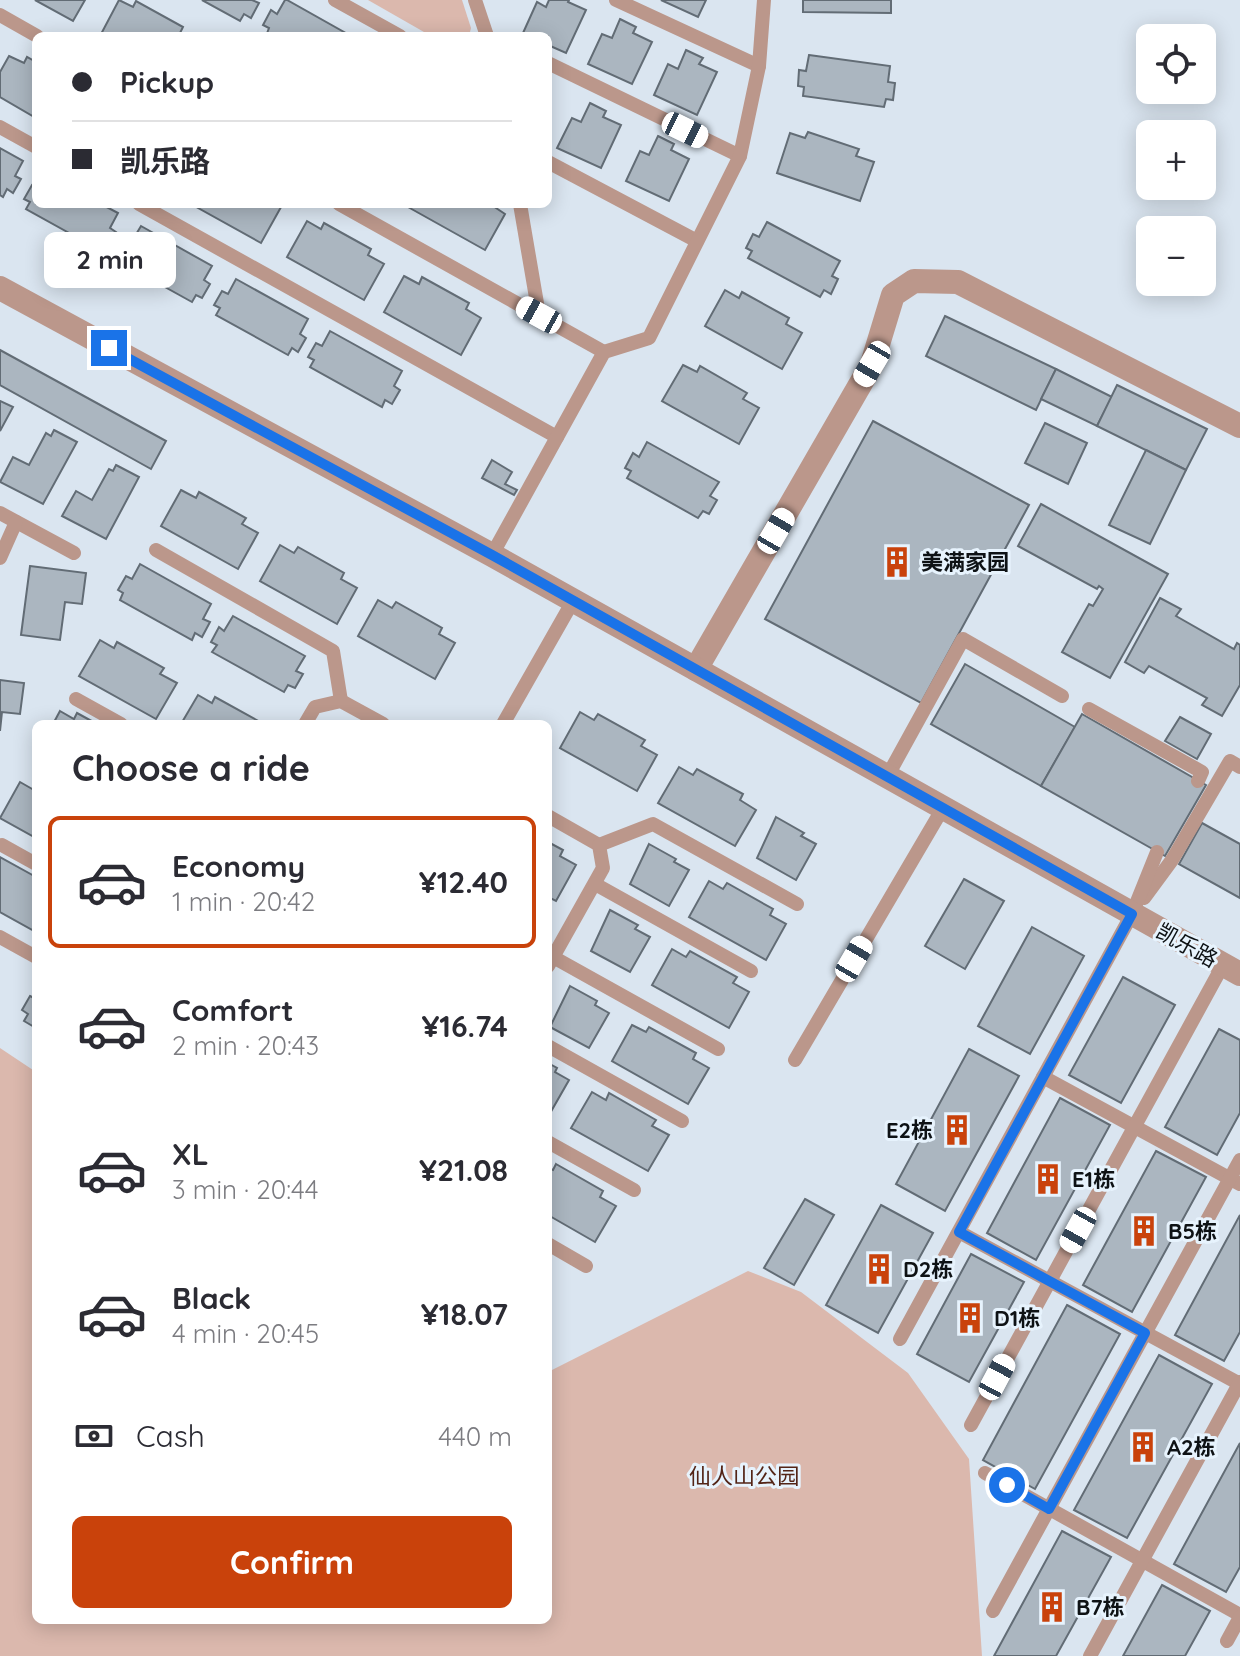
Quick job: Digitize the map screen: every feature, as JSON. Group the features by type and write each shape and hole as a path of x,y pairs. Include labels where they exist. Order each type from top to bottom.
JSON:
{"street":[{"path":"696,669 872,364 893,295 914,281 958,282 1240,426"},
{"name":"凯乐路","path":"0,288 492,555 1231,969"}],"lane":[{"path":"335,0 393,32"},
{"path":"475,0 488,32"},
{"path":"616,0 759,66"},
{"path":"492,555 604,352 649,338 740,156 759,66 764,0"},
{"path":"0,15 32,33"},
{"path":"552,65 740,156"},
{"path":"0,127 32,145"},
{"path":"552,164 697,241"},
{"path":"146,208 557,437"},
{"path":"346,208 604,352"},
{"path":"521,208 539,315"},
{"path":"0,513 74,553"},
{"path":"0,558 16,522"},
{"path":"156,550 333,651 341,701"},
{"path":"505,720 573,601"},
{"path":"887,777 963,639 1062,696"},
{"path":"76,699 114,720"},
{"path":"307,720 315,707 341,701 376,720"},
{"path":"1089,709 1202,772 1198,781"},
{"path":"1132,914 1172,860 1230,761 1240,767"},
{"path":"795,1060 943,808"},
{"path":"552,818 599,845"},
{"path":"599,845 653,824 797,904"},
{"path":"2,845 32,862"},
{"path":"552,959 603,868 599,845"},
{"path":"900,1339 1132,914 1157,852"},
{"path":"595,884 751,971"},
{"path":"0,937 32,955"},
{"path":"552,962 718,1049"},
{"path":"971,1425 1134,1127 1231,969"},
{"path":"552,1048 682,1121"},
{"path":"1043,1077 1235,1181"},
{"path":"552,1144 634,1190"},
{"path":"993,1611 1145,1333 1235,1181 1240,1160"},
{"path":"959,1232 1240,1383 1090,1656"},
{"path":"552,1246 586,1266"},
{"path":"985,1473 1240,1616 1227,1641"}],"green space":[{"path":"368,0 462,0 470,32 424,32"},
{"name":"仙人山公园","path":"0,1048 32,1069 32,1624 552,1624 552,1370 748,1271 801,1292 908,1373 969,1459 982,1656 0,1656"}],"building":[{"path":"35,0 85,0 73,21"},
{"path":"119,0 133,7 136,1 183,27 180,32 102,32"},
{"path":"202,0 252,0 259,3 251,18 244,14 240,21"},
{"path":"287,0 344,32 268,32 269,28 263,25 271,10 277,14"},
{"path":"549,0 569,0 586,10 566,53 552,47 552,32 523,32 537,2 546,7"},
{"path":"661,0 706,0 698,17"},
{"path":"803,0 891,0 891,13 803,12"},
{"path":"620,19 636,27 633,33 652,42 632,84 588,64 602,34 612,38"},
{"path":"686,50 703,58 699,64 717,72 697,115 654,95 668,64 678,69"},
{"path":"809,55 890,66 888,82 895,83 893,100 886,99 884,107 803,96 804,87 798,86 799,70 806,71"},
{"path":"9,56 24,63 27,57 32,60 32,116 0,97 0,72"},
{"path":"590,103 606,111 603,117 621,125 601,168 557,148 572,118 581,122"},
{"path":"808,132 859,149 856,156 874,162 860,201 777,173 790,133 805,138"},
{"path":"658,136 674,144 671,150 689,159 669,201 626,181 640,151 649,155"},
{"path":"0,148 23,161 15,176 21,179 13,193 7,189 3,197 0,195"},
{"path":"32,185 32,208 109,208 118,213 110,228 116,232 108,246 102,242 98,249 26,209 30,202 24,199"},
{"path":"198,208 280,208 261,243"},
{"path":"410,208 496,208 505,214 485,250"},
{"path":"307,221 321,229 324,223 371,249 368,255 384,264 364,300 287,257"},
{"path":"767,222 840,261 832,276 838,279 831,294 824,290 820,297 748,258 752,251 746,248 753,234 759,237"},
{"path":"141,226 212,266 204,280 210,284 202,298 196,295 192,302 120,262 124,254 118,251 126,237 132,241"},
{"path":"404,276 419,284 422,277 469,303 466,309 481,318 461,355 384,312"},
{"path":"236,279 308,319 300,334 306,338 298,352 292,348 288,355 216,315 220,308 214,305 222,291 228,294"},
{"path":"725,290 739,298 742,292 789,318 786,324 802,333 782,369 705,326"},
{"path":"945,316 1056,369 1036,410 926,356"},
{"path":"330,331 402,371 394,386 400,390 392,404 385,400 382,407 310,367 314,360 308,357 316,343 322,346"},
{"path":"0,350 166,441 151,469 0,385"},
{"path":"683,365 697,372 700,366 747,393 743,399 759,408 739,444 662,401"},
{"path":"1056,369 1112,397 1097,426 1041,399"},
{"path":"1117,385 1207,429 1186,470 1097,426"},
{"path":"0,401 13,407 0,431"},
{"name":"美满家园","path":"873,421 1029,505 921,703 765,619"},
{"path":"1045,423 1087,443 1068,484 1025,463"},
{"path":"54,430 77,442 43,504 0,482 13,457 29,465 46,433 51,436"},
{"path":"647,442 719,482 710,496 717,500 709,514 703,511 698,518 627,478 631,471 625,468 633,453 639,457"},
{"path":"1146,450 1186,470 1150,544 1109,525"},
{"path":"492,460 512,472 505,484 517,490 514,495 482,478"},
{"path":"116,465 139,477 106,539 62,516 76,491 92,500 109,469 113,471"},
{"path":"181,490 196,498 199,492 246,518 242,524 258,533 238,569 161,526"},
{"path":"1041,504 1168,574 1110,678 1062,652 1089,604 1093,606 1103,589 1099,586 1097,589 1018,546"},
{"path":"280,545 294,553 298,547 344,573 341,579 357,588 337,624 260,581"},
{"path":"140,564 211,604 203,619 210,622 202,637 195,633 192,640 120,600 123,593 118,590 126,576 132,579"},
{"path":"30,566 86,573 82,604 65,602 60,640 21,635"},
{"path":"1160,598 1181,609 1176,616 1234,649 1237,643 1240,645 1240,685 1222,716 1202,705 1207,698 1149,666 1144,673 1125,662"},
{"path":"378,600 392,608 396,602 442,628 439,634 455,643 435,679 358,636"},
{"path":"233,616 305,656 296,671 303,674 295,688 288,685 284,692 212,652 217,645 211,642 219,627 224,631"},
{"path":"100,640 114,648 117,642 164,668 160,674 177,683 156,719 79,676"},
{"path":"965,664 1075,727 1041,786 931,724"},
{"path":"0,680 24,683 20,714 2,712 0,731"},
{"path":"198,695 212,703 215,697 257,720 183,720"},
{"path":"60,711 74,719 77,713 90,720 55,720"},
{"path":"580,712 594,720 598,714 645,740 641,746 657,755 637,791 560,748"},
{"path":"1082,714 1206,785 1165,856 1041,786"},
{"path":"1180,717 1211,734 1197,759 1165,741"},
{"path":"679,767 693,775 697,769 743,794 740,800 756,810 735,846 658,803"},
{"path":"20,782 32,789 32,836 0,818"},
{"path":"776,817 804,833 801,836 816,844 796,880 757,858"},
{"path":"1202,823 1240,844 1240,898 1179,864"},
{"path":"552,844 563,850 560,856 576,865 556,901 552,899"},
{"path":"649,844 689,870 669,906 630,884"},
{"path":"0,857 32,875 32,930 0,912"},
{"path":"964,879 1004,901 965,969 925,946"},
{"path":"709,881 723,889 727,883 773,909 770,915 786,924 766,960 689,917"},
{"path":"610,910 638,925 635,929 650,937 630,972 591,951"},
{"path":"1032,927 1084,956 1030,1054 978,1026"},
{"path":"672,949 686,957 690,951 737,977 733,983 749,992 729,1028 652,985"},
{"path":"1123,977 1175,1005 1121,1103 1069,1075"},
{"path":"570,986 597,1001 595,1005 609,1013 589,1048 552,1028"},
{"path":"32,997 32,1026 24,1021 28,1014 22,1010"},
{"path":"632,1025 646,1032 649,1027 696,1053 693,1059 709,1068 688,1104 612,1061"},
{"path":"1219,1029 1240,1040 1240,1113 1217,1155 1165,1127"},
{"name":"E2栋","path":"969,1049 1019,1076 945,1211 896,1184"},
{"path":"552,1065 557,1068 555,1072 569,1080 552,1110"},
{"path":"592,1092 606,1100 609,1093 656,1120 652,1126 669,1135 648,1171 571,1128"},
{"name":"E1栋","path":"1060,1098 1110,1125 1036,1260 987,1233"},
{"name":"B5栋","path":"1156,1151 1206,1177 1132,1312 1083,1285"},
{"path":"556,1164 603,1191 600,1197 616,1206 595,1242 552,1217 553,1170"},
{"path":"805,1199 834,1215 794,1285 764,1268"},
{"name":"D2栋","path":"881,1205 933,1233 878,1333 826,1305"},
{"path":"1240,1215 1240,1332 1224,1361 1175,1335"},
{"name":"D1栋","path":"971,1254 1024,1282 969,1382 917,1354"},
{"path":"1067,1305 1120,1334 1035,1489 983,1460"},
{"name":"A2栋","path":"1159,1355 1212,1384 1127,1538 1074,1510"},
{"path":"1240,1443 1240,1567 1226,1592 1174,1564"},
{"name":"B7栋","path":"1062,1531 1111,1557 1056,1656 994,1656"},
{"path":"1162,1585 1210,1611 1185,1656 1123,1656"}],"place":[{"name":"美满家园","path":"897,562"},
{"name":"E2栋","path":"957,1130"},
{"name":"E1栋","path":"1048,1179"},
{"name":"B5栋","path":"1144,1231"},
{"name":"D2栋","path":"879,1269"},
{"name":"D1栋","path":"970,1318"},
{"name":"A2栋","path":"1143,1447"},
{"name":"B7栋","path":"1052,1607"}],"route":[{"path":"109,348 492,555 1132,914 959,1232 1145,1333 1049,1509 1007,1485"}]}
